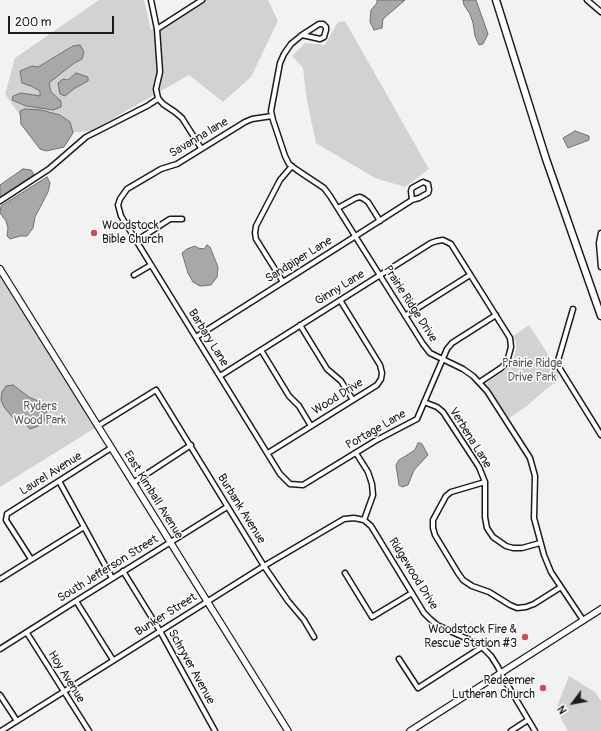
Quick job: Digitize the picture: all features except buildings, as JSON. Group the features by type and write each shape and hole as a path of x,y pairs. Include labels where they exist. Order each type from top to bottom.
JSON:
{"main road":[{"path":"496,0 546,159 601,316"}],"street":[{"path":"151,0 157,29 160,72 156,89 158,99 182,118 201,148"},
{"path":"157,29 202,0"},
{"path":"587,0 601,12"},
{"name":"Prairie Ridge Drive","path":"302,35 320,39 324,37 326,27 323,24 319,24 302,35 291,44 280,63 271,111 285,156 292,166 324,188 338,208 379,276 430,353 463,369 480,382 487,391 530,458 534,476 534,518 540,544 551,572 583,620"},
{"path":"0,201 49,169 86,138 158,99"},
{"name":"Savanna lane","path":"120,198 127,189 161,169 177,164 245,122 252,119 272,116"},
{"path":"283,282 256,239 255,233 256,226 280,180 292,166"},
{"name":"Sandpiper Lane","path":"196,337 412,200 428,193 428,184 423,182 412,188 412,200"},
{"name":"Barbary Lane","path":"120,198 118,205 121,216 280,474 290,484"},
{"path":"338,208 356,198 364,198 380,221"},
{"path":"136,241 170,219 182,219"},
{"path":"601,233 599,243 601,267"},
{"name":"Ginny Lane","path":"220,376 431,243 443,240 451,244 510,338 511,347 507,362 501,368 480,382"},
{"path":"134,275 151,265"},
{"name":"East Kimball Avenue","path":"0,269 288,731"},
{"path":"405,316 470,275"},
{"name":"Wood Drive","path":"268,453 377,385 381,379 382,373 380,365 340,300"},
{"path":"573,309 557,364 601,435"},
{"name":"Portage Lane","path":"290,484 303,485 375,441 416,419 447,348 452,343 496,315"},
{"path":"300,325 327,369 342,380 353,400"},
{"path":"261,350 289,396 299,406 311,426"},
{"name":"Burbank Avenue","path":"101,424 156,390 264,566 314,636"},
{"name":"Verbena Lane","path":"424,402 437,407 448,418 479,467 485,482 485,517 488,528 493,537 506,546 514,548 522,548 540,544"},
{"path":"133,483 191,446"},
{"name":"Laurel Avenue","path":"31,560 6,520 7,514 111,448"},
{"path":"356,453 368,472 372,484 373,495 364,520"},
{"path":"59,481 112,578"},
{"path":"485,482 451,492 446,496 433,520 435,535 463,580 472,586 489,592 517,608 534,604 561,587"},
{"name":"South Jefferson Street","path":"0,650 123,571 227,507"},
{"name":"Bunker Street","path":"1,731 207,601 344,519 354,518 364,520"},
{"name":"Ridgewood Drive","path":"364,520 371,526 377,535 424,613 438,625 482,647 491,656 535,731"},
{"path":"0,579 84,527"},
{"name":"Schryver Avenue","path":"123,571 160,631 215,731"},
{"path":"345,573 372,617 412,593"},
{"path":"76,601 113,660"},
{"path":"410,731 601,609"},
{"name":"Hoy Avenue","path":"27,633 89,731"},
{"path":"399,659 418,688 482,647"},
{"path":"0,695 17,721"},
{"path":"511,731 528,720"}],"green space":[{"path":"99,0 144,0 151,30 205,0 268,0 278,21 251,77 223,102 189,75 91,131 34,135 5,94 15,58"},
{"path":"345,21 429,169 405,187 375,178 316,143 307,101 303,68 292,56 305,43 325,45 338,22"},
{"name":"Ryders Wood Park","path":"0,273 95,428 0,487"},
{"name":"Prairie Ridge Drive Park","path":"529,325 559,371 558,377 556,382 527,406 509,418 486,383 504,371 512,363 516,350 516,343 513,336"},
{"path":"569,676 595,692 601,701 601,731 568,731 556,709"}],"shaded area":[{"path":"377,0 405,0 383,19 382,28 374,30 370,22 371,10 377,3"},
{"path":"463,0 476,0 488,34 483,44 479,45 475,36 470,14 464,5"},
{"path":"80,45 84,52 82,59 73,64 49,83 51,92 61,101 61,107 53,110 26,106 12,100 13,96 21,93 40,96 40,91 22,83 20,71 32,66 38,67 73,46"},
{"path":"76,73 88,77 88,81 75,88 65,96 60,94 58,83 63,79 68,80"},
{"path":"25,109 41,110 60,115 70,122 73,133 64,147 46,151 40,149 21,124 20,111"},
{"path":"575,131 589,136 589,140 568,148 563,138"},
{"path":"23,169 31,170 34,174 0,197 0,185"},
{"path":"47,177 50,183 48,192 35,217 33,228 27,236 20,236 10,239 7,236 8,228 6,221 0,213 1,206"},
{"path":"207,245 210,247 218,267 217,277 211,285 200,286 193,282 188,273 182,253 195,246 204,249"},
{"path":"13,385 29,397 40,402 47,411 45,420 38,426 30,429 20,419 13,418 4,407 1,400 2,392 6,386"},
{"path":"418,443 422,444 428,455 414,470 408,485 402,487 399,485 396,465 399,460 415,450"}],"place":[{"name":"Woodstock Bible Church","path":"94,233"},
{"name":"Woodstock Fire & Rescue Station #3","path":"525,637"},
{"name":"Redeemer Lutheran Church","path":"543,688"}]}
